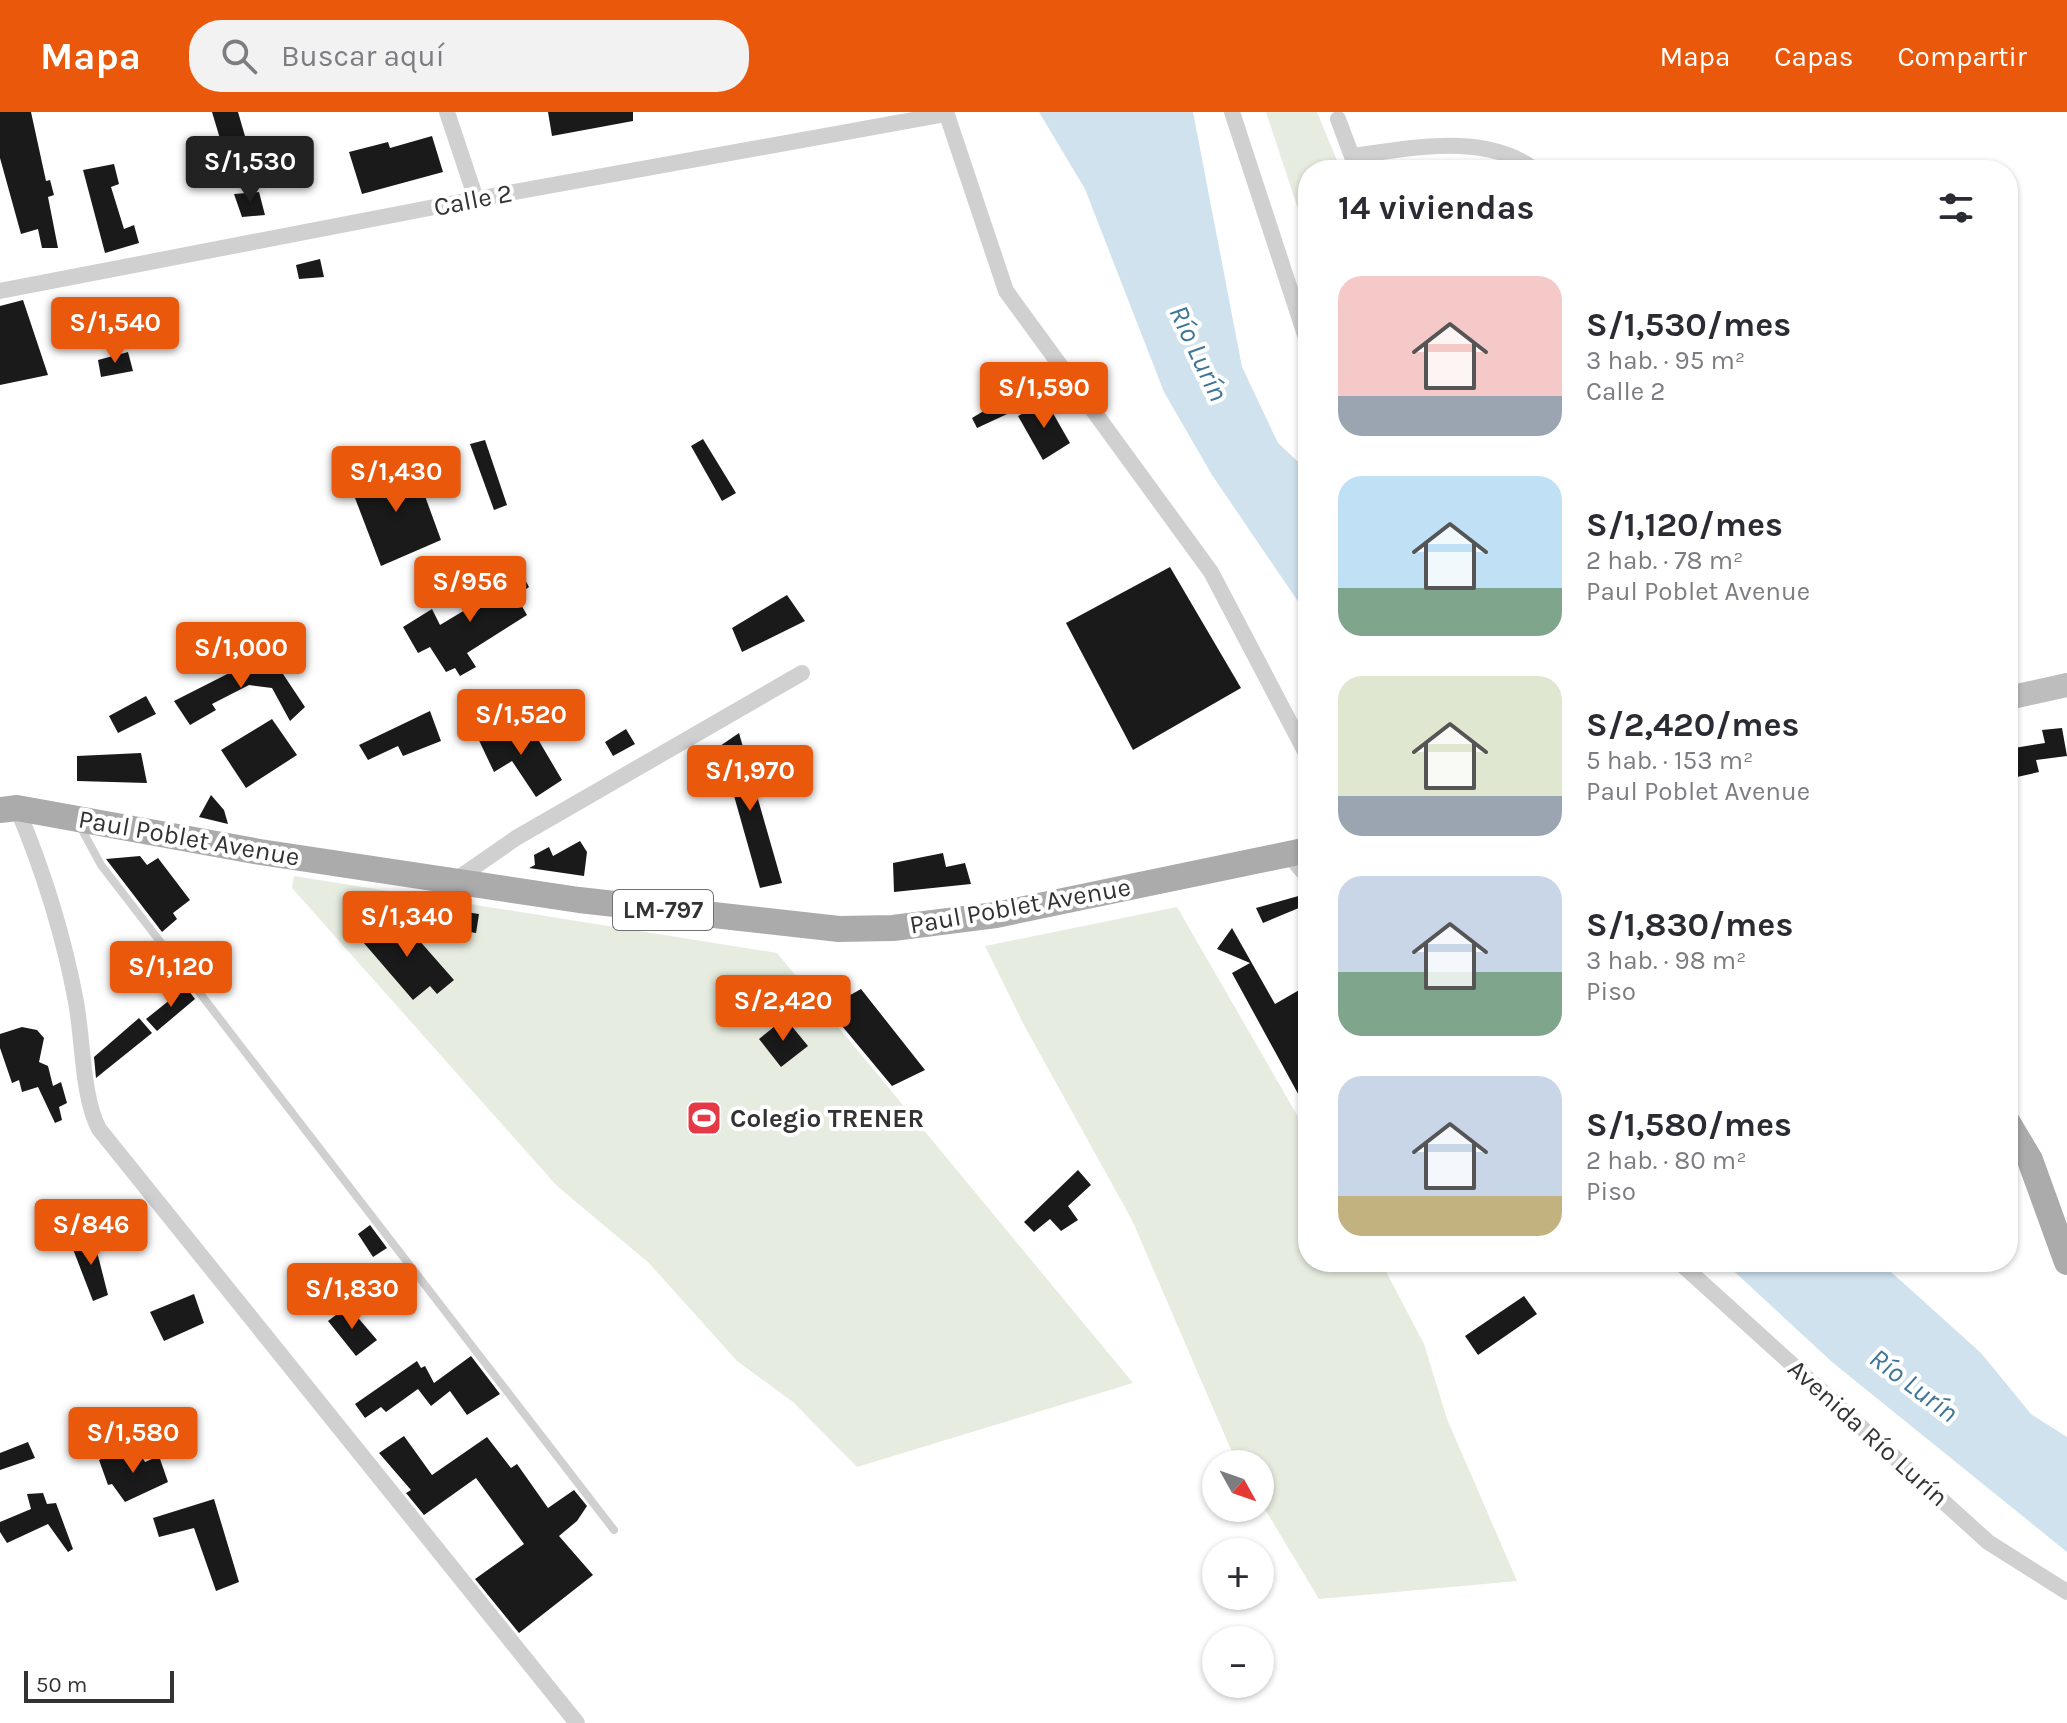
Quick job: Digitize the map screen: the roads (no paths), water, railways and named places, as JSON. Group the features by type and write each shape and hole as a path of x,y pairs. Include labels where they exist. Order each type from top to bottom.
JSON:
{"main road":[{"path":"2018,696 2067,685"},
{"name":"Paul Poblet Avenue","path":"6,805 454,881 784,925 893,928 996,915 1296,852"},
{"path":"2018,1140 2030,1160 2067,1262"}],"street":[{"path":"447,112 476,199"},
{"path":"1232,112 1298,313"},
{"path":"946,113 1006,291 1211,572 1298,738"},
{"name":"Calle 2","path":"0,291 946,113"},
{"path":"1338,119 1353,160"},
{"path":"1368,160 1431,146 1486,148 1513,160"},
{"path":"454,881 516,838 802,673"},
{"path":"6,805 35,851 62,944 81,1030 91,1109 99,1129 577,1723"},
{"name":"Avenida Río Lurín","path":"1690,1272 1988,1542 2067,1592"}],"lane":[{"path":"76,819 101,865 614,1530"}],"water":[{"name":"Río Lurín","path":"1039,112 1193,112 1242,367 1278,443 1298,462 1298,601 1212,475 1164,392 1085,189"},
{"name":"Río Lurín","path":"1735,1272 1891,1272 1981,1353 2031,1414 2067,1437 2067,1552 1832,1362"}],"place":[{"name":"Colegio TRENER","path":"704,1118"}]}
